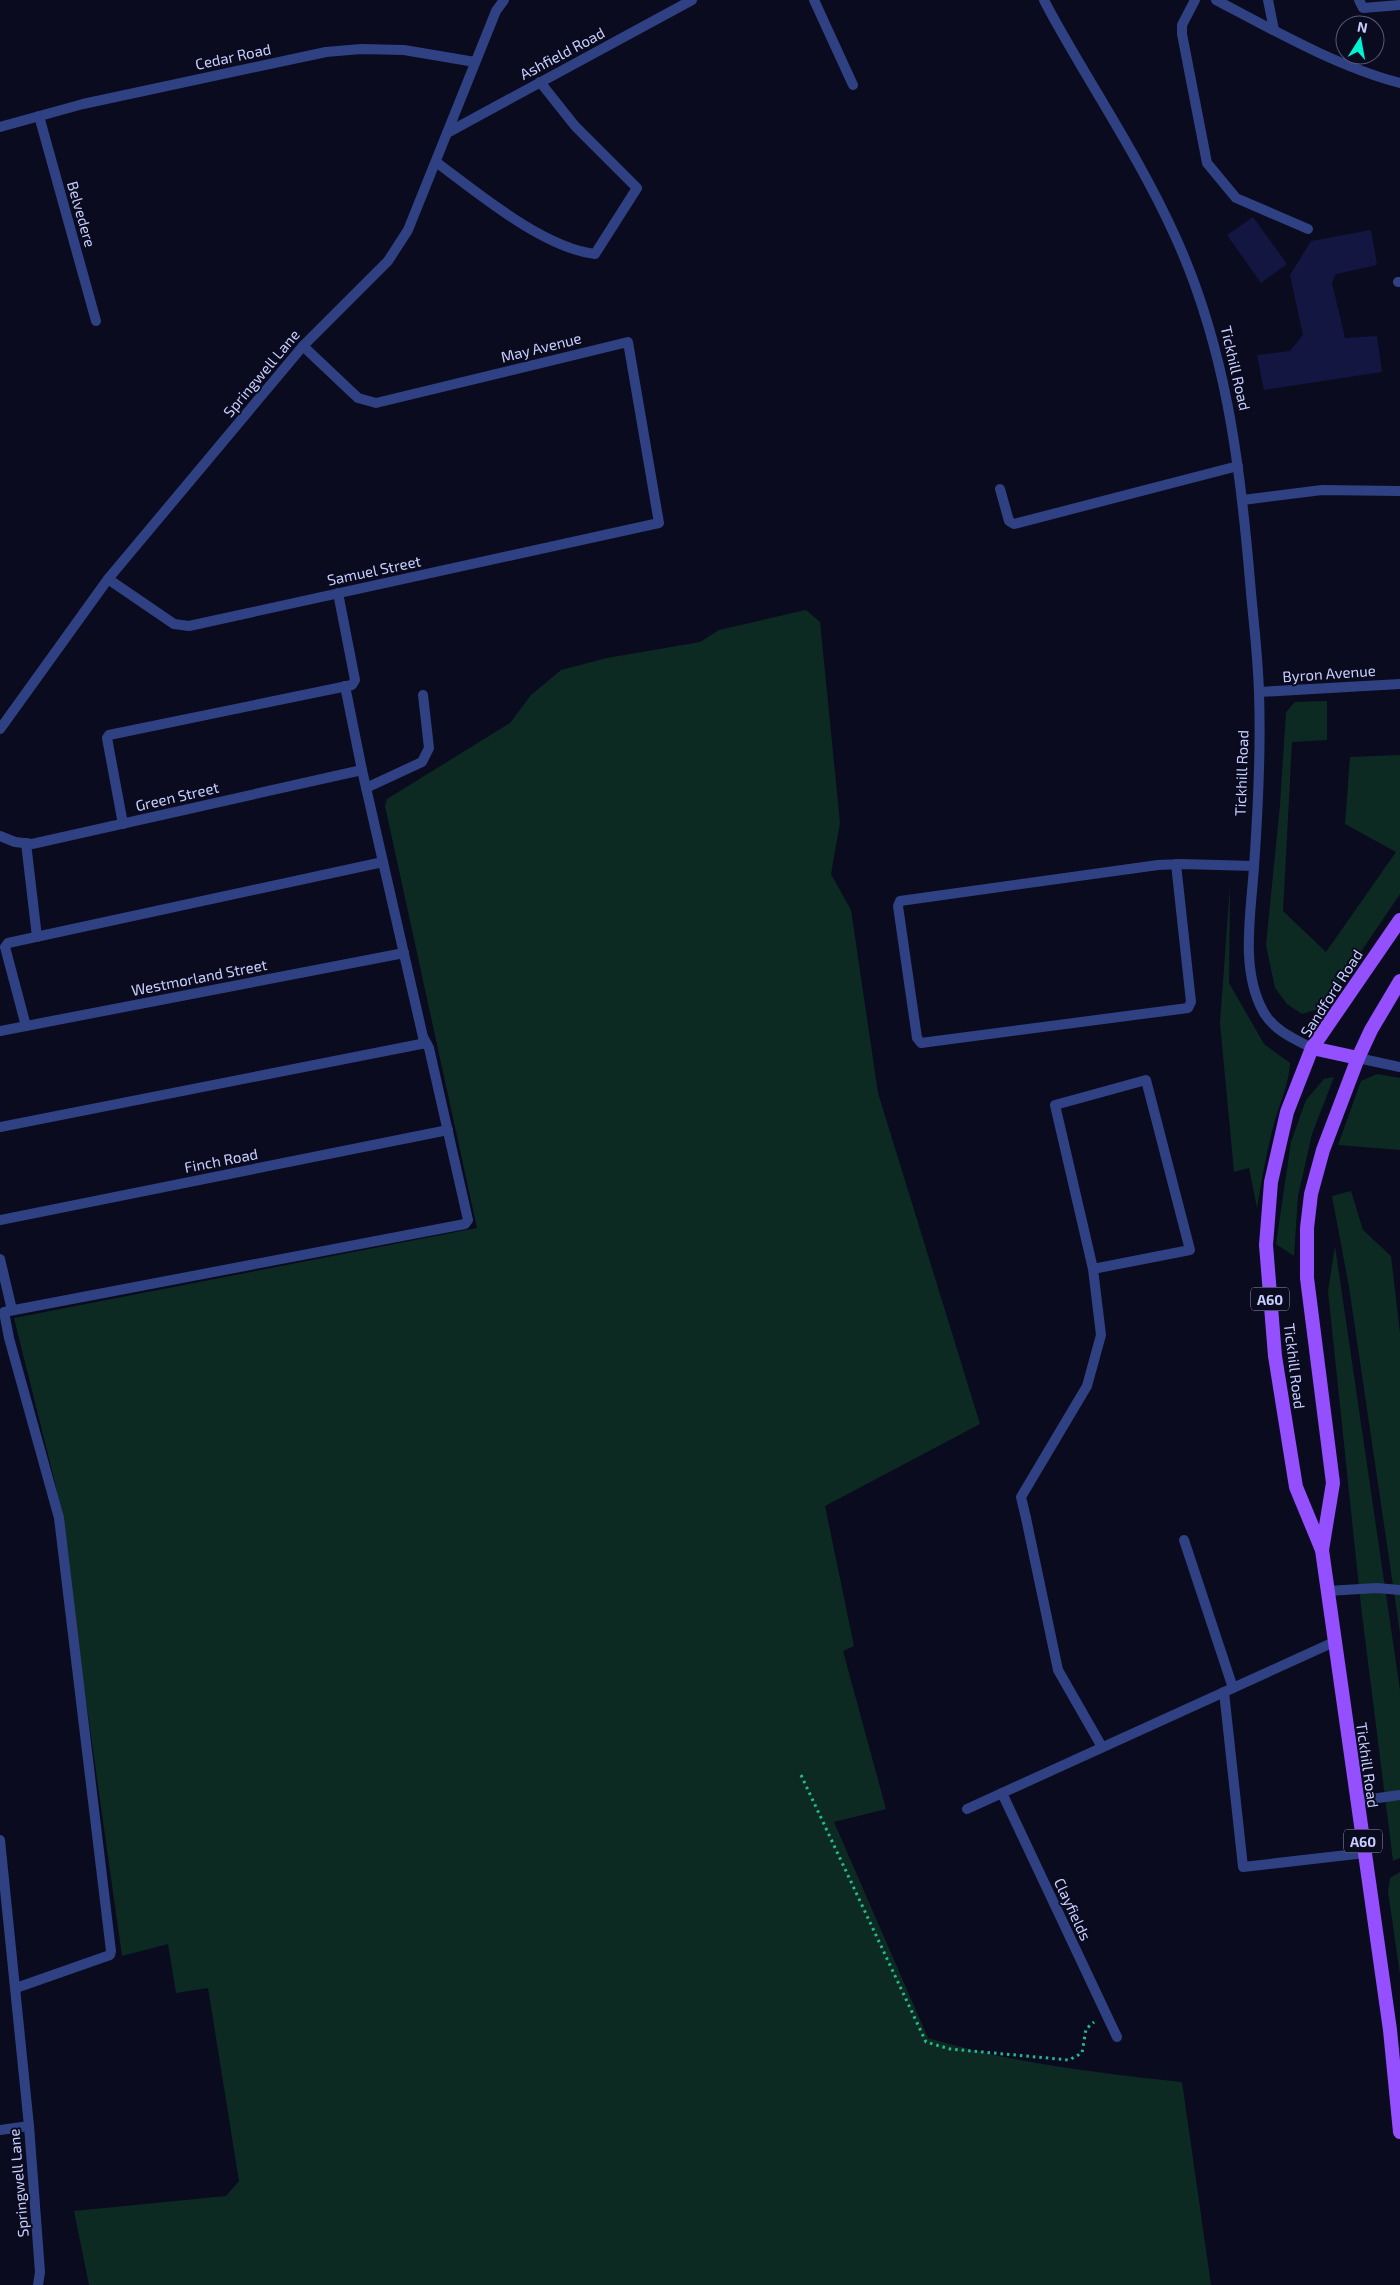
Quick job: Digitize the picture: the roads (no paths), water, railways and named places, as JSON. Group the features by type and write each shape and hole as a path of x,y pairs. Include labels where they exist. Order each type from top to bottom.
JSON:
{"main road":[{"name":"Sandford Road","path":"1358,1058 1312,1048 1400,920"},
{"name":"A60","path":"1358,1058 1379,1015 1400,981"},
{"name":"Tickhill Road","path":"1312,1048 1288,1112 1271,1182 1266,1245 1275,1356 1296,1487 1322,1550 1390,2030 1400,2132"},
{"name":"Tickhill Road","path":"1322,1550 1333,1483 1307,1278 1307,1228 1311,1194 1323,1150 1358,1058"}],"street":[{"name":"Springwell Lane","path":"0,729 108,579 303,346 388,260 408,230 496,11 504,0"},
{"name":"Ashfield Road","path":"447,133 692,0"},
{"path":"814,0 853,85"},
{"name":"Tickhill Road","path":"1044,0 1146,177 1176,237 1203,303 1215,343 1229,405 1243,500 1259,692 1250,970 1255,993 1264,1014 1282,1032 1312,1048"},
{"path":"1195,0 1182,25 1182,34 1207,163 1236,198 1308,229"},
{"path":"1216,0 1274,30 1372,76 1400,83"},
{"path":"1268,0 1274,30"},
{"path":"1359,0 1363,8 1400,5"},
{"name":"Cedar Road","path":"0,128 83,104 326,52 361,49 404,50 475,62"},
{"path":"436,162 519,222 569,248 595,254 636,188 575,126 540,82"},
{"name":"Belvedere","path":"39,116 96,321"},
{"name":"May Avenue","path":"303,346 358,398 376,403 628,342 659,523"},
{"path":"1000,489 1008,517 1011,523 1014,524 1238,466"},
{"path":"1243,500 1322,490 1400,491"},
{"name":"Samuel Street","path":"108,579 174,624 190,626 659,523"},
{"path":"123,824 107,738 109,735 352,685 355,680 338,593"},
{"name":"Byron Avenue","path":"1259,692 1400,684"},
{"path":"16,1988 110,1955 111,1952 59,1518 3,1324 4,1312 465,1224 468,1220 383,862 345,686"},
{"path":"366,788 422,762 427,756 429,748 423,695"},
{"name":"Green Street","path":"0,836 15,842 32,844 362,770"},
{"path":"26,843 37,937"},
{"path":"26,1026 5,948 8,944 383,862"},
{"path":"1176,864 1191,1002 1188,1008 921,1043 917,1038 898,906 900,900 1176,864 1254,866"},
{"name":"Westmorland Street","path":"0,1031 404,953"},
{"path":"0,1127 426,1043"},
{"path":"1358,1058 1400,1067"},
{"path":"1093,1269 1190,1250 1146,1080 1055,1105 1093,1269 1101,1335 1086,1386 1021,1497 1058,1670 1102,1747"},
{"name":"Finch Road","path":"0,1220 448,1130"},
{"path":"0,1259 12,1310"},
{"path":"1184,1540 1228,1690 1244,1867 1365,1853"},
{"path":"1327,1592 1376,1588 1400,1590"},
{"path":"967,1809 1334,1642"},
{"name":"Clayfields","path":"1002,1793 1117,2037"},
{"path":"1357,1801 1400,1795"},
{"name":"Springwell Lane","path":"0,1840 29,2126 40,2272 38,2285"},
{"path":"0,2130 29,2126"}]}
